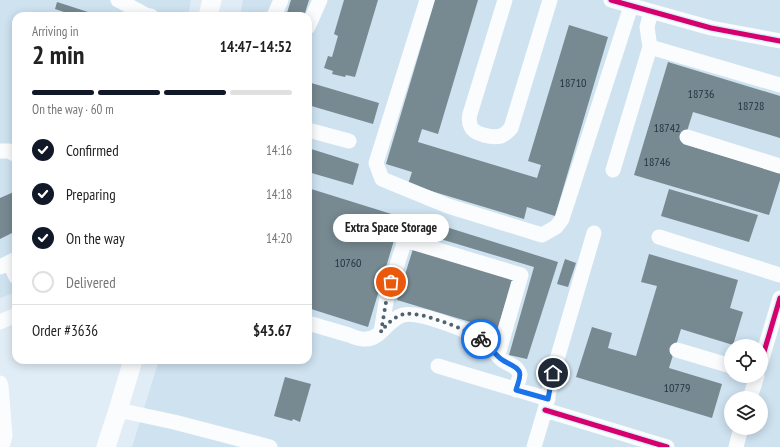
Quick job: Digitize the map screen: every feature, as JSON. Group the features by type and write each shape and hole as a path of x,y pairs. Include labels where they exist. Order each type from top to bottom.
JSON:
{"main road":[{"path":"209,12 212,0"},
{"path":"106,447 132,364"}],"street":[{"path":"276,12 281,0"},
{"path":"312,18 320,0"},
{"path":"427,0 376,163 382,179 448,206 542,234 556,227 562,219 641,6"},
{"path":"505,0 469,121 471,128 474,131 496,137 507,133 511,128 550,0"},
{"path":"611,0 641,6 711,28 780,41"},
{"path":"122,1 141,12"},
{"path":"613,170 650,47 648,27 641,6"},
{"path":"650,47 780,85"},
{"path":"312,131 349,141"},
{"path":"687,137 780,166"},
{"path":"0,151 9,151 12,153"},
{"path":"534,447 547,405 553,373 594,233"},
{"path":"659,237 780,275"},
{"path":"381,332 387,296 405,240 521,275 498,355"},
{"path":"768,346 776,328 780,298"},
{"path":"312,324 364,340 375,338 386,325 397,317 412,314 443,323 468,332 486,343 503,361 514,366 519,371 520,375 516,390"},
{"path":"0,322 12,316"},
{"path":"677,350 724,364"},
{"path":"438,366 516,390 547,405 667,447"},
{"path":"0,383 5,436 2,447"},
{"path":"118,410 174,422 270,447"},
{"path":"736,447 739,435"}],"shaded area":[{"path":"0,0 191,0 189,12 12,12 12,294 0,298"},
{"path":"243,0 780,0 780,447 132,447 158,364 312,364 312,12 241,12"}],"building":[{"path":"291,0 309,0 305,12 287,12"},
{"path":"344,0 378,0 355,77 346,75 345,77 332,74 333,71 324,68 328,56 332,57 338,36 334,34"},
{"path":"435,0 478,0 438,134 422,129 418,142 537,178 541,165 528,161 569,25 608,37 555,216 527,207 524,219 408,184 412,172 386,164"},
{"path":"57,2 88,12 64,12 55,9"},
{"path":"668,62 780,96 780,138 693,112 683,144 780,173 780,180 769,215 634,175"},
{"path":"312,83 379,103 373,124 312,106"},
{"path":"312,149 359,164 353,185 312,173"},
{"path":"312,189 401,217 368,327 312,309"},
{"path":"669,189 758,215 749,242 661,216"},
{"path":"12,193 12,233 0,239 0,198"},
{"path":"411,216 558,262 527,359 509,355 534,267 407,229"},
{"path":"413,249 513,279 497,330 397,300"},
{"path":"649,254 738,280 730,308 743,312 735,339 724,339 724,342 681,329 669,368 722,384 712,418 576,377 592,327 612,333 608,348 636,356 657,286 641,282"},
{"path":"565,259 576,263 568,287 557,284"},
{"path":"285,377 311,384 300,422 293,419 292,421 274,416"}],"cycle path":[{"path":"611,0 711,28 780,41"},
{"path":"768,339 780,298"},
{"path":"545,410 667,447"}],"way so far":[{"path":"391,282 381,332 386,325 397,317 404,314 412,314 456,327 481,339"}],"place":[{"name":"Extra Space Storage","path":"391,282"}],"route":[{"path":"481,339 503,361 517,368 520,375 516,390 548,399 553,373"}]}
